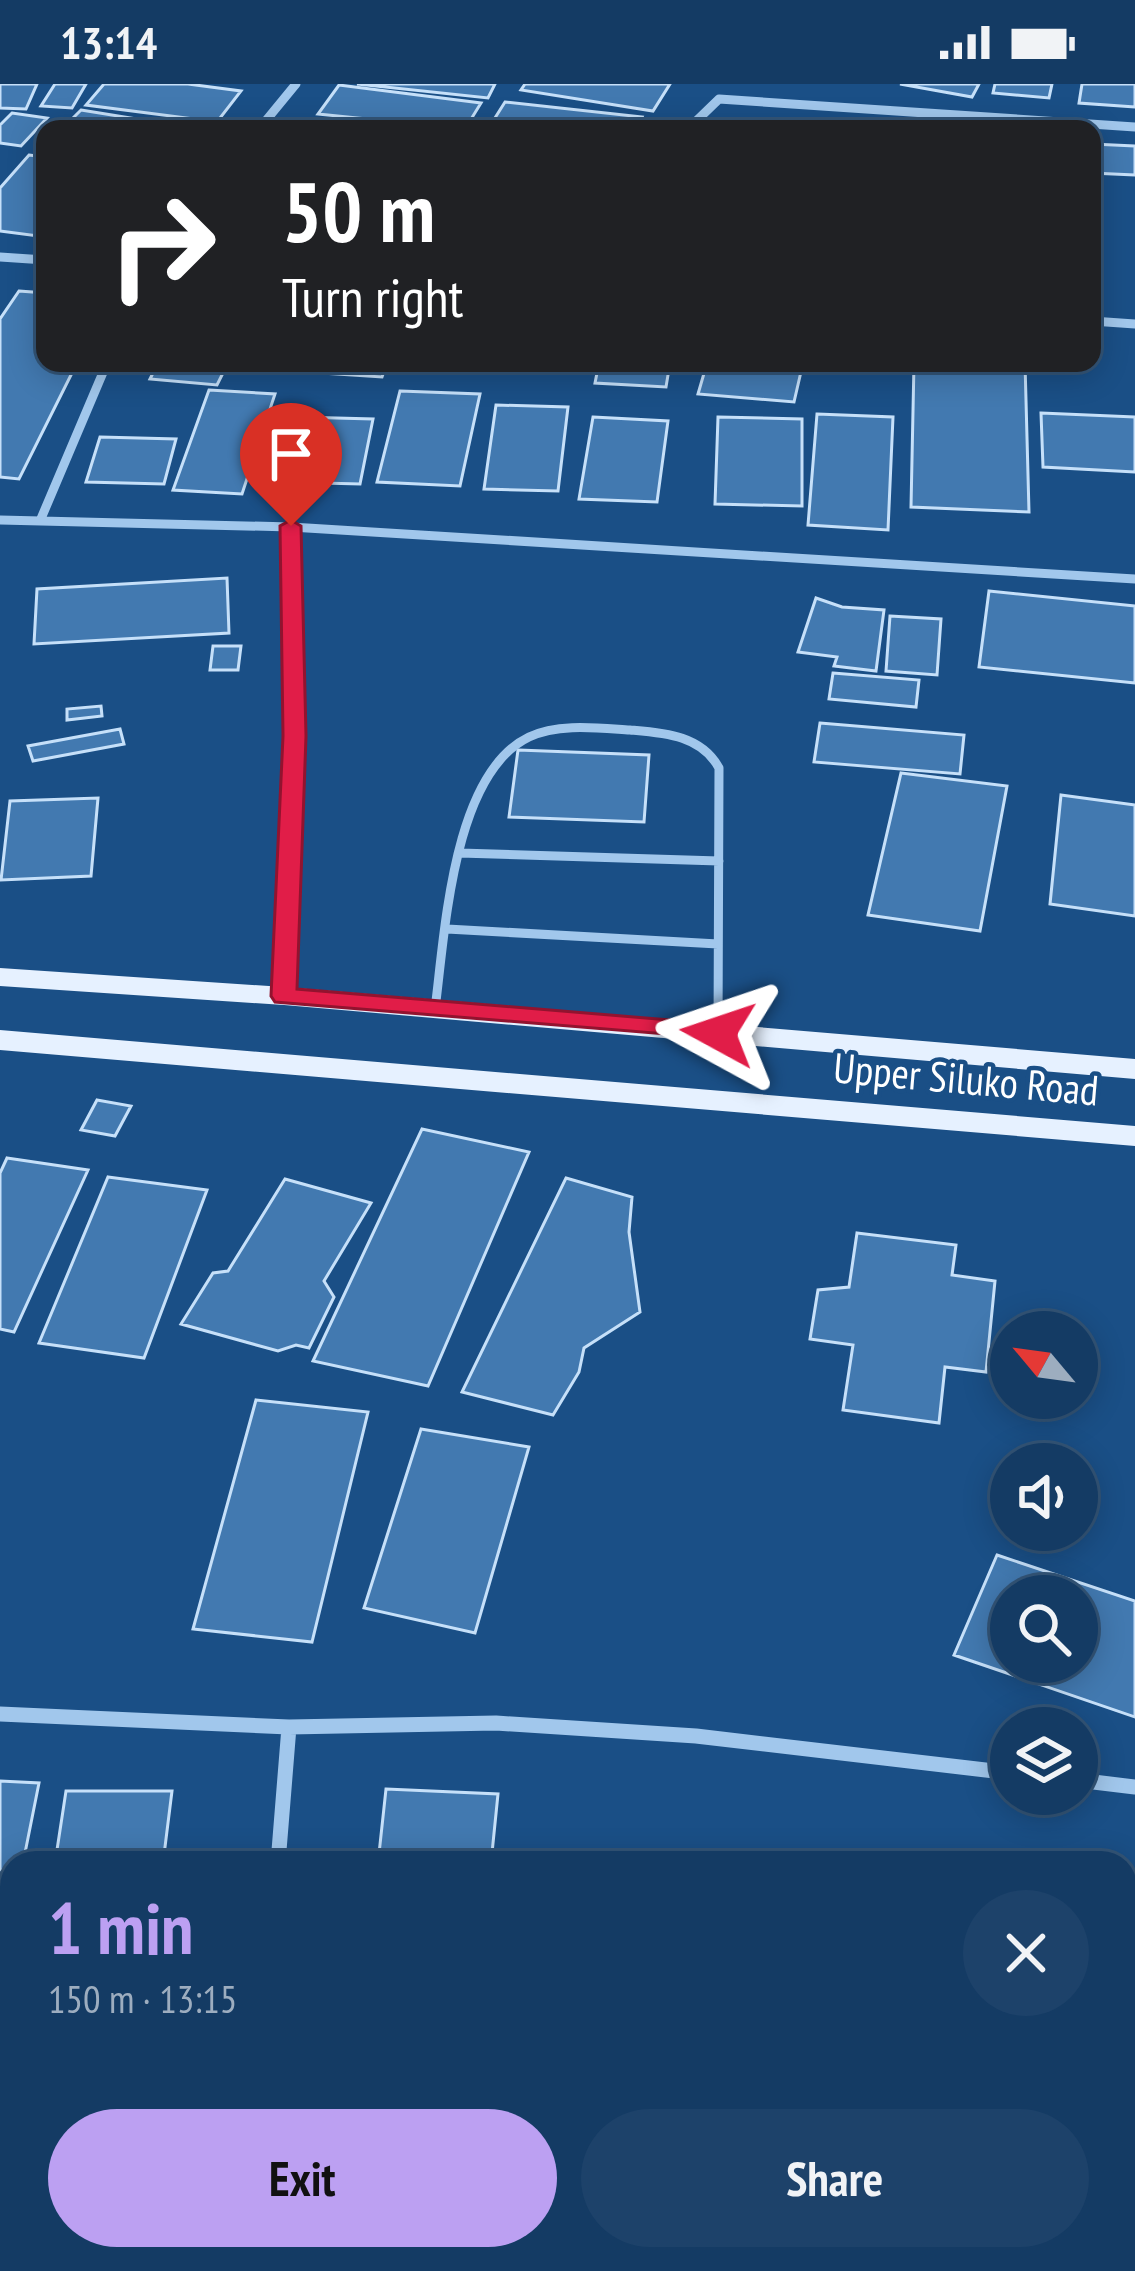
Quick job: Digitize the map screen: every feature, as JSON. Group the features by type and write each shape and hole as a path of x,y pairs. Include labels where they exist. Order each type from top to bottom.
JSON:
{"main road":[{"name":"Upper Siluko Road","path":"0,976 1135,1069"},
{"name":"Upper Siluko Road","path":"0,1040 1135,1136"}],"street":[{"path":"266,120 296,84"},
{"path":"697,120 718,99 1031,120"},
{"path":"1101,125 1135,127"},
{"path":"0,257 36,259"},
{"path":"1101,322 1135,324"},
{"path":"40,521 103,372"},
{"path":"0,520 291,526 1135,579"},
{"path":"284,996 294,736 291,526"},
{"path":"0,1714 289,1727 496,1723 696,1736 990,1770"},
{"path":"279,1851 289,1727"},
{"path":"1098,1783 1135,1787"}],"lane":[{"path":"435,1009 460,853 478,794 510,749 526,737 599,728 664,733 713,752 719,767 718,1033"},
{"path":"460,853 718,861"},
{"path":"447,929 718,944"}],"building":[{"path":"0,84 37,84 26,109 0,108"},
{"path":"55,84 86,84 72,108 41,106"},
{"path":"104,84 188,84 241,91 219,120 86,105"},
{"path":"357,84 495,84 488,98"},
{"path":"525,84 670,84 653,111 521,90"},
{"path":"900,84 979,84 972,97"},
{"path":"995,84 1052,84 1049,98 993,93"},
{"path":"1082,84 1135,84 1135,107 1079,103"},
{"path":"339,85 481,103 471,120 377,120 318,114"},
{"path":"505,102 642,117 640,120 494,120"},
{"path":"81,110 143,120 71,120"},
{"path":"12,113 47,118 36,120 36,130 21,146 0,143 0,125"},
{"path":"1101,144 1135,146 1135,175 1101,173"},
{"path":"29,155 36,156 36,236 0,231 0,188"},
{"path":"19,291 36,292 36,372 72,372 19,479 0,477 0,319"},
{"path":"154,372 224,372 217,385 150,379"},
{"path":"304,372 384,372 382,377"},
{"path":"597,372 668,372 666,387 595,383"},
{"path":"704,372 801,372 794,402 698,394"},
{"path":"914,372 1025,372 1029,512 911,507"},
{"path":"209,390 275,394 242,494 173,490"},
{"path":"400,391 480,394 460,486 377,482"},
{"path":"496,405 568,407 558,491 484,489"},
{"path":"1041,413 1135,417 1135,472 1043,467"},
{"path":"817,414 893,417 888,530 808,525"},
{"path":"298,417 373,419 360,484 283,482"},
{"path":"593,417 668,421 657,502 579,499"},
{"path":"718,417 802,419 802,506 715,504"},
{"path":"100,437 176,439 164,484 86,482"},
{"path":"227,578 229,633 34,644 37,589"},
{"path":"989,591 1135,606 1135,683 979,667"},
{"path":"816,598 842,607 884,610 876,671 834,666 837,657 798,652"},
{"path":"890,616 941,619 937,675 886,671"},
{"path":"213,646 241,646 238,670 210,670"},
{"path":"833,673 919,680 916,707 829,699"},
{"path":"101,706 102,716 67,720 67,709"},
{"path":"820,723 964,735 960,774 814,762"},
{"path":"120,729 124,744 33,761 28,746"},
{"path":"518,750 649,755 644,822 509,817"},
{"path":"901,773 1007,786 980,931 868,915"},
{"path":"1061,795 1135,805 1135,916 1050,904"},
{"path":"98,798 91,876 1,880 10,801"},
{"path":"97,1100 131,1106 115,1136 81,1130"},
{"path":"422,1129 529,1152 428,1386 313,1361"},
{"path":"7,1158 88,1170 14,1332 0,1329 0,1173"},
{"path":"108,1177 207,1190 144,1358 39,1343"},
{"path":"566,1178 632,1197 629,1232 640,1312 584,1348 579,1372 553,1415 462,1392"},
{"path":"285,1179 371,1203 324,1281 334,1297 309,1348 296,1345 278,1351 181,1324 213,1273 228,1271"},
{"path":"857,1233 956,1245 952,1275 995,1281 986,1372 945,1367 939,1423 843,1410 853,1345 810,1339 818,1290 849,1287"},
{"path":"256,1400 368,1412 312,1642 193,1629"},
{"path":"421,1429 529,1447 475,1633 364,1608"},
{"path":"997,1555 1057,1575 990,1575 990,1667 954,1655"},
{"path":"1098,1589 1135,1601 1135,1717 1036,1683 1098,1683"},
{"path":"0,1781 39,1783 25,1851 0,1851"},
{"path":"386,1789 498,1794 492,1851 379,1851"},
{"path":"66,1791 172,1791 164,1851 57,1851"}],"route":[{"path":"291,526 294,736 284,996 718,1033"}]}
